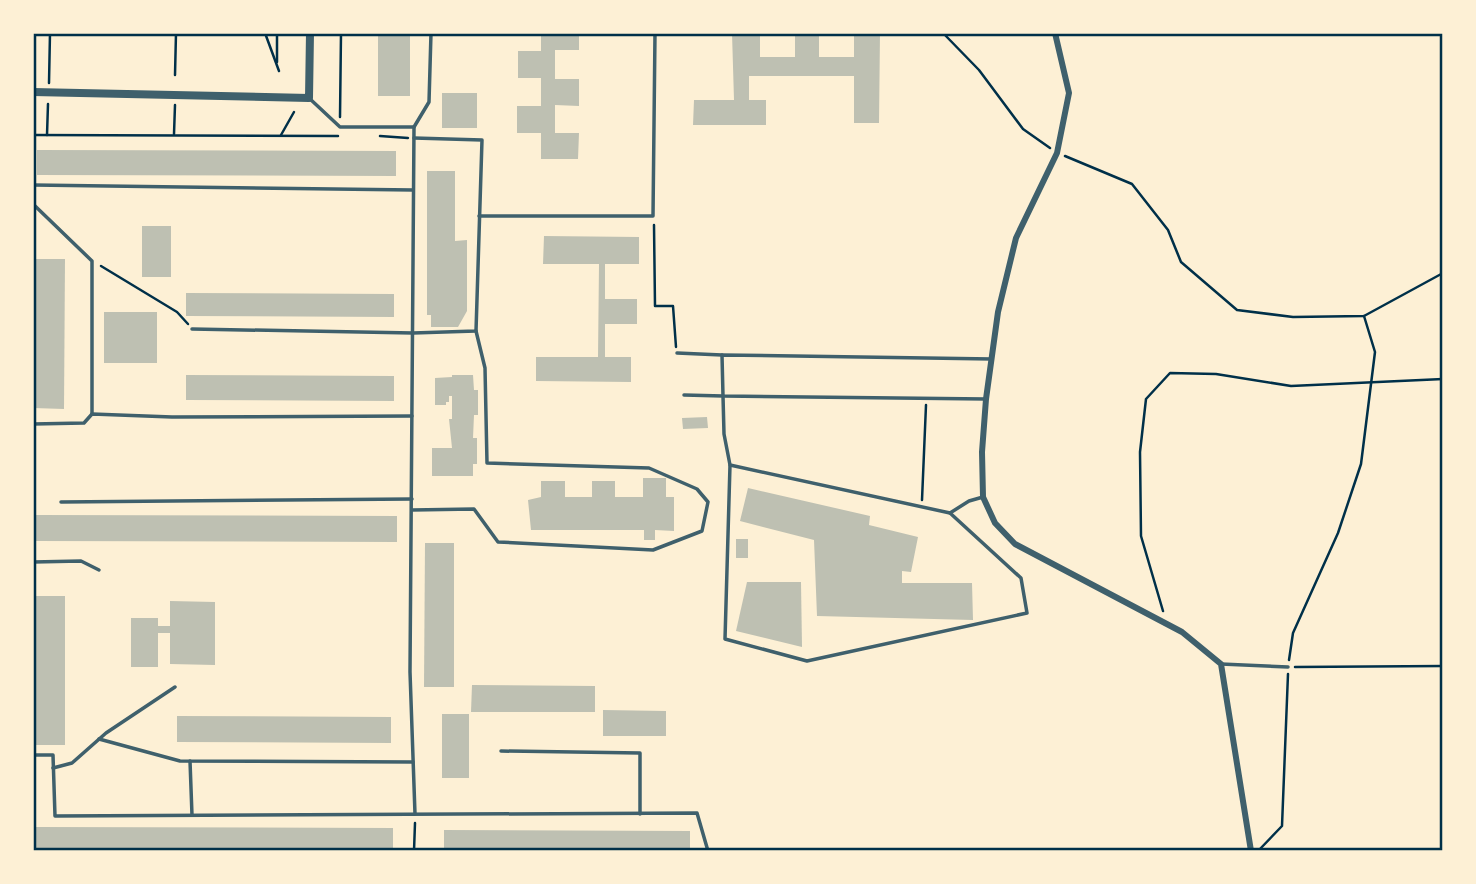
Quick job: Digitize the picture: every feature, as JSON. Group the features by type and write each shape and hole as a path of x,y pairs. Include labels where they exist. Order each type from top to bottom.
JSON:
{"street":[{"path":"33,92 309,98 310,33"},
{"path":"1055,33 1069,93 1057,153 1016,238 998,312 986,400 982,452 983,498 995,523 1015,544 1182,632 1221,664 1251,851"}],"lane":[{"path":"415,814 410,672 414,127 429,102 431,33"},
{"path":"479,216 653,216 655,33"},
{"path":"309,98 340,127 414,127"},
{"path":"412,510 474,509 498,542 653,551 702,531 708,502 697,489 649,468 487,463 485,368 477,331 482,140 414,138"},
{"path":"33,185 413,190"},
{"path":"33,204 92,261 92,414 84,423 33,424"},
{"path":"192,329 413,333 477,331"},
{"path":"677,353 992,359"},
{"path":"722,355 724,434 730,465 725,639 807,661 1027,613 1021,578 950,513 730,465"},
{"path":"684,395 986,400"},
{"path":"92,414 172,417 412,416"},
{"path":"950,513 968,500 983,498"},
{"path":"61,502 412,499"},
{"path":"33,562 81,561 99,569"},
{"path":"1221,664 1288,667"},
{"path":"53,768 72,763 99,739 175,687"},
{"path":"99,739 180,761 413,762"},
{"path":"500,751 640,753 640,814"},
{"path":"33,755 53,755 55,816 697,813 708,851"},
{"path":"190,761 192,816"}],"path":[{"path":"176,33 176,75"},
{"path":"265,33 279,71"},
{"path":"277,33 277,65"},
{"path":"33,135 340,136 341,33"},
{"path":"943,33 979,70 1023,129 1057,153 1132,184 1168,230 1181,261 1237,310 1293,317 1364,316 1443,273"},
{"path":"174,134 175,105"},
{"path":"281,135 294,112"},
{"path":"378,136 414,138"},
{"path":"653,216 655,306 673,306 677,353"},
{"path":"92,261 177,312 192,329"},
{"path":"1259,851 1282,826 1288,667 1293,633 1338,533 1361,464 1375,352 1364,316"},
{"path":"1167,624 1141,536 1140,452 1146,399 1170,373 1216,374 1291,386 1443,379"},
{"path":"922,507 927,399"},
{"path":"1288,667 1443,666"},
{"path":"414,851 415,814"}],"building":[{"path":"378,33 410,33 410,96 378,96"},
{"path":"541,33 579,33 579,50 555,50 555,79 579,79 579,106 555,105 555,133 579,133 578,159 541,159 541,133 517,133 517,106 541,106 541,78 518,78 518,51 541,51"},
{"path":"732,33 760,33 760,57 795,57 795,33 819,33 819,57 854,57 854,33 880,33 879,123 854,123 854,76 749,76 749,100 766,100 766,125 693,125 694,100 734,100"},
{"path":"442,93 477,93 477,128 442,128"},
{"path":"37,150 396,151 396,176 37,175"},
{"path":"427,171 455,171 455,241 467,240 467,311 458,327 431,327 431,315 427,315"},
{"path":"142,226 171,226 171,277 142,277"},
{"path":"544,236 639,237 639,264 605,264 605,299 637,299 637,324 605,324 605,357 631,357 631,382 536,381 536,357 598,357 599,264 543,264"},
{"path":"33,259 65,259 64,409 33,408"},
{"path":"186,293 394,294 394,317 186,316"},
{"path":"104,312 157,312 157,363 104,363"},
{"path":"186,375 394,376 394,401 186,400"},
{"path":"473,375 474,390 478,390 478,415 474,415 473,438 477,438 477,464 473,464 473,476 432,476 432,448 452,448 449,419 452,419 452,396 449,396 446,405 435,405 435,378"},
{"path":"707,417 708,428 683,429 682,418"},
{"path":"643,478 666,478 666,497 674,497 674,531 655,530 655,540 644,540 644,530 531,530 528,500 541,497 541,481 565,481 565,497 592,497 592,481 615,481 615,497 643,497"},
{"path":"748,488 870,516 869,525 918,537 911,572 902,571 902,583 972,583 973,620 817,616 814,540 740,521"},
{"path":"36,515 397,516 397,542 36,541"},
{"path":"736,539 748,539 748,558 736,558"},
{"path":"425,543 454,543 454,687 424,687"},
{"path":"747,582 801,582 802,647 736,631"},
{"path":"35,596 65,596 65,745 35,745"},
{"path":"170,601 215,602 215,665 170,664 170,633 158,633 158,667 131,667 131,618 158,618 158,626 170,626"},
{"path":"472,685 595,686 595,712 471,712"},
{"path":"603,710 666,711 666,736 603,736"},
{"path":"442,714 469,714 469,778 442,778"},
{"path":"177,716 391,717 391,743 177,742"},
{"path":"34,827 393,828 393,851 34,851"},
{"path":"444,830 690,831 690,851 444,851"}]}
